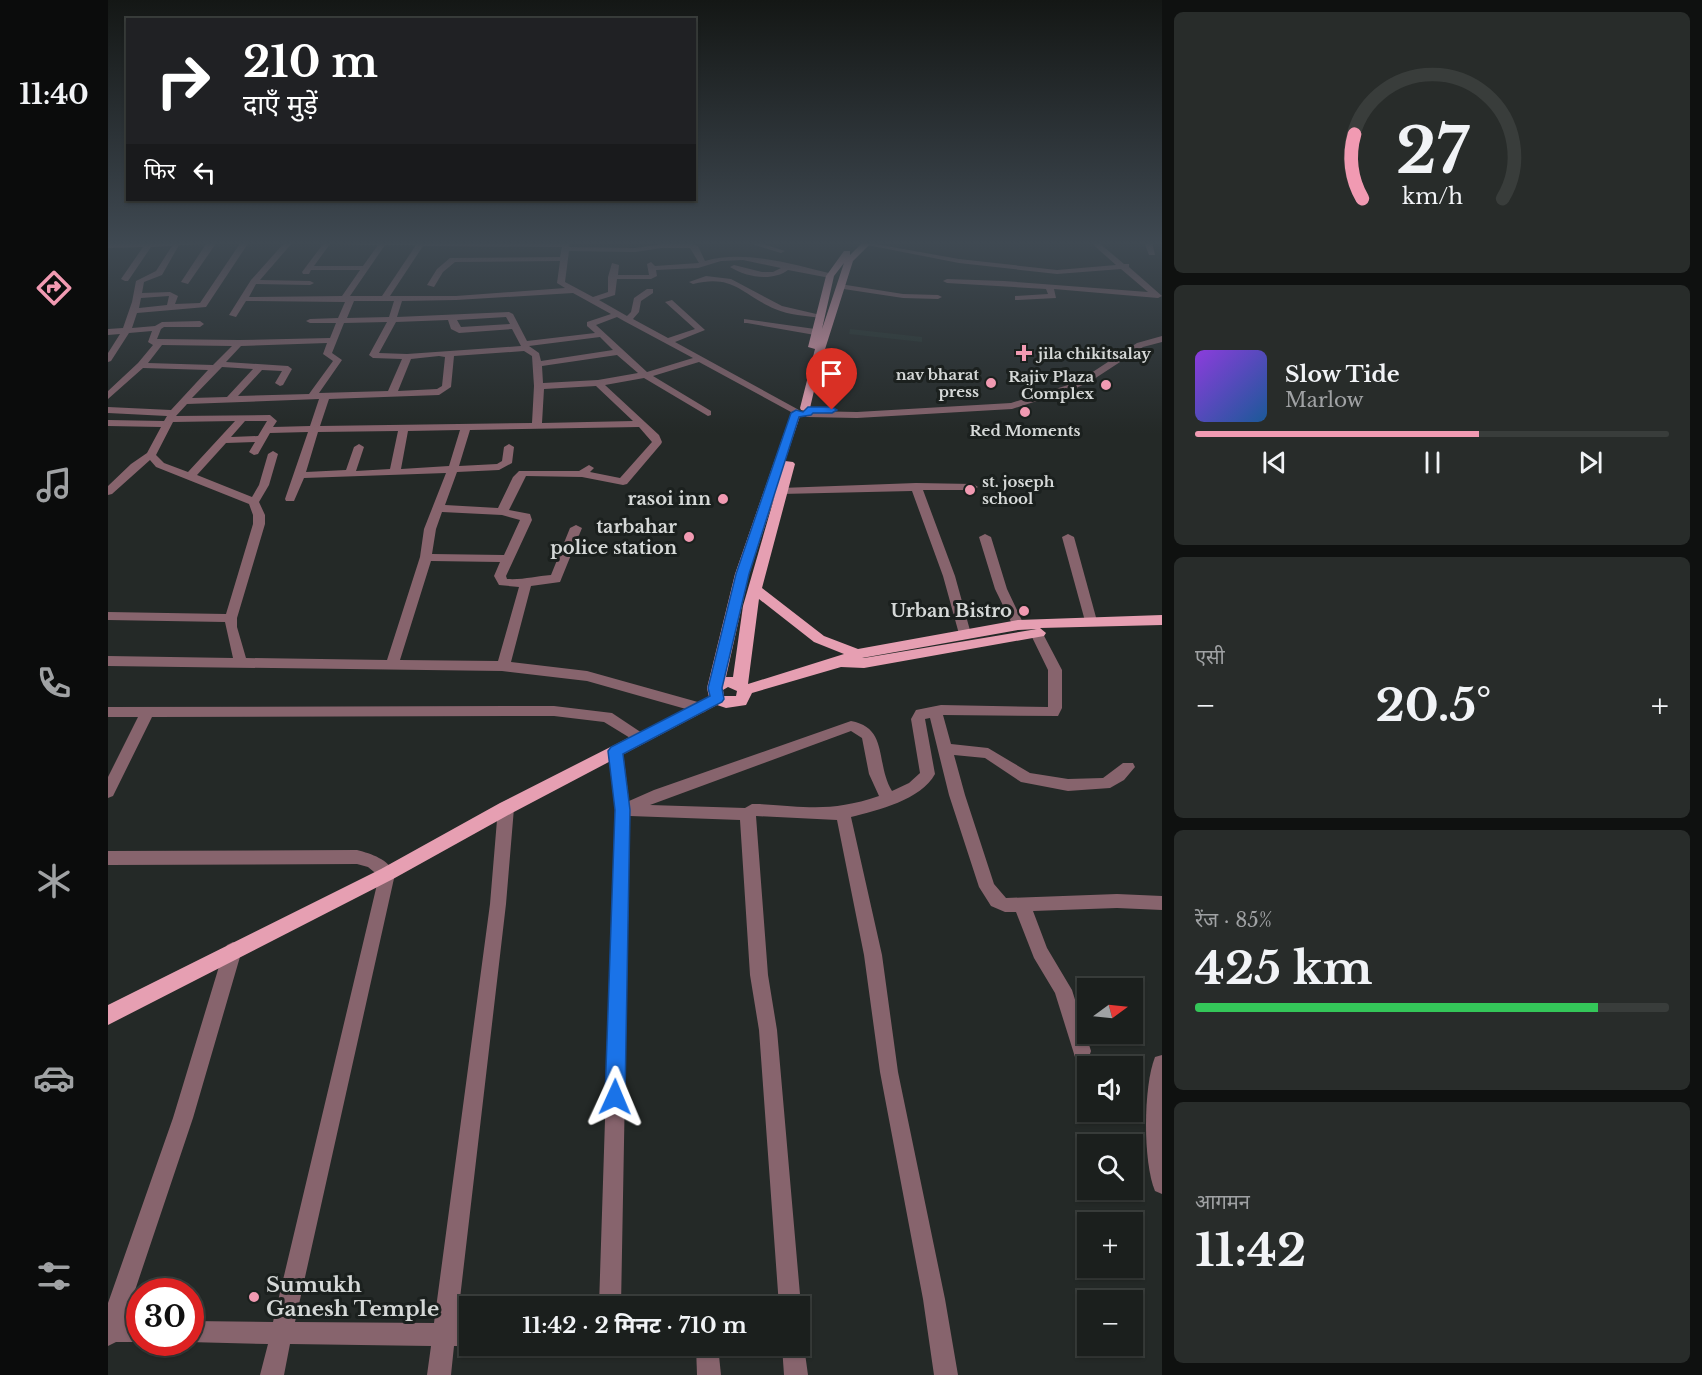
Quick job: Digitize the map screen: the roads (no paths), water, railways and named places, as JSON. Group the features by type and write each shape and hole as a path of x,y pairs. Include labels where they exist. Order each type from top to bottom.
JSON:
{"main road":[{"path":"717,692 742,574 801,411 815,332 823,306"},
{"path":"742,687 755,589 801,411 834,306"},
{"path":"755,589 819,639 857,654"},
{"path":"108,1015 387,874 506,808 700,708 730,682 742,687 838,663 857,654 1018,625 1162,620"},
{"path":"838,663 864,663 1036,633 1075,630 1162,631"}],"street":[{"path":"108,359 127,330 136,306"},
{"path":"135,311 198,306"},
{"path":"233,315 239,306"},
{"path":"312,396 339,360 327,355 345,306"},
{"path":"396,306 392,321 374,355 407,357 420,353 447,354 599,335"},
{"path":"604,306 801,411 856,415 1012,406 1071,387 1088,379 1140,345 1162,339"},
{"path":"637,306 633,317 622,316 590,322 599,335 645,375 708,413"},
{"path":"668,341 701,330 674,306"},
{"path":"777,306 821,316"},
{"path":"310,321 392,321 509,314 525,346 536,355 538,364 537,424"},
{"path":"747,321 815,332"},
{"path":"108,332 157,328 165,324 200,324"},
{"path":"157,328 152,342 158,344 333,340"},
{"path":"801,411 943,407 1020,397 1072,380 1126,344 1162,333"},
{"path":"108,492 151,454 170,419 240,343"},
{"path":"108,396 141,365 158,344"},
{"path":"538,364 617,352"},
{"path":"185,401 442,391 446,387 451,358 447,354"},
{"path":"392,393 407,357"},
{"path":"538,386 598,383 645,375 700,359"},
{"path":"141,365 288,369 280,383"},
{"path":"228,401 260,367"},
{"path":"502,512 518,477 523,473 586,471 623,482 657,442 655,437 598,383"},
{"path":"290,499 300,475 325,395"},
{"path":"108,410 170,419"},
{"path":"190,476 243,418"},
{"path":"108,423 170,419 270,418 272,421 254,452"},
{"path":"224,440 315,430 537,424 639,424"},
{"path":"393,663 426,557 430,529 466,427"},
{"path":"395,472 404,428"},
{"path":"351,473 359,447"},
{"path":"300,475 504,466 508,461 509,447"},
{"path":"151,454 160,465 254,502 259,515 259,524 231,618 231,627 240,661"},
{"path":"254,502 264,485 273,454"},
{"path":"916,486 949,576 965,634"},
{"path":"781,491 847,491 916,486 973,488"},
{"path":"437,508 523,514 526,518 507,559 500,581 524,584 534,580 556,579 576,528"},
{"path":"985,537 1000,589 1018,625"},
{"path":"1068,537 1091,621"},
{"path":"426,557 507,559"},
{"path":"502,666 507,657 525,590 524,584"},
{"path":"108,616 231,618"},
{"path":"623,810 748,814 752,810 760,810 833,814 843,813 914,789 927,780 928,774 918,719 921,714 941,710 981,709 1053,712 1055,708 1055,670 1036,633"},
{"path":"108,660 502,666 587,676 700,708"},
{"path":"108,712 554,711 607,717 640,739"},
{"path":"108,792 147,712"},
{"path":"936,712 957,795 987,887 1001,904 1117,901 1162,903"},
{"path":"623,810 659,794 850,726 863,729 869,735 876,775 888,797"},
{"path":"945,749 988,753 1026,778 1068,785 1105,784 1119,776 1128,767"},
{"path":"610,1296 623,810 616,751"},
{"path":"439,1375 498,904 506,808"},
{"path":"843,813 873,955 889,1072 934,1299 946,1375"},
{"path":"748,814 759,975 768,1030 789,1296"},
{"path":"108,858 357,857 380,864 387,874 272,1375"},
{"path":"1022,905 1040,952 1063,990 1082,1051"},
{"path":"126,1331 108,1332 183,1118 233,950"},
{"path":"1162,1064 1156,1110 1162,1184"},
{"path":"204,1332 459,1335"},
{"path":"708,1356 709,1375"},
{"path":"794,1356 796,1375"}],"place":[{"name":"jila chikitsalay","path":"1024,353"},
{"name":"nav bharat press","path":"991,383"},
{"name":"Rajiv Plaza Complex","path":"1106,385"},
{"name":"Red Moments","path":"1025,412"},
{"name":"st. joseph school","path":"970,490"},
{"name":"rasoi inn","path":"723,499"},
{"name":"tarbahar police station","path":"689,537"},
{"name":"Urban Bistro","path":"1024,611"},
{"name":"Sumukh Ganesh Temple","path":"254,1297"}]}
